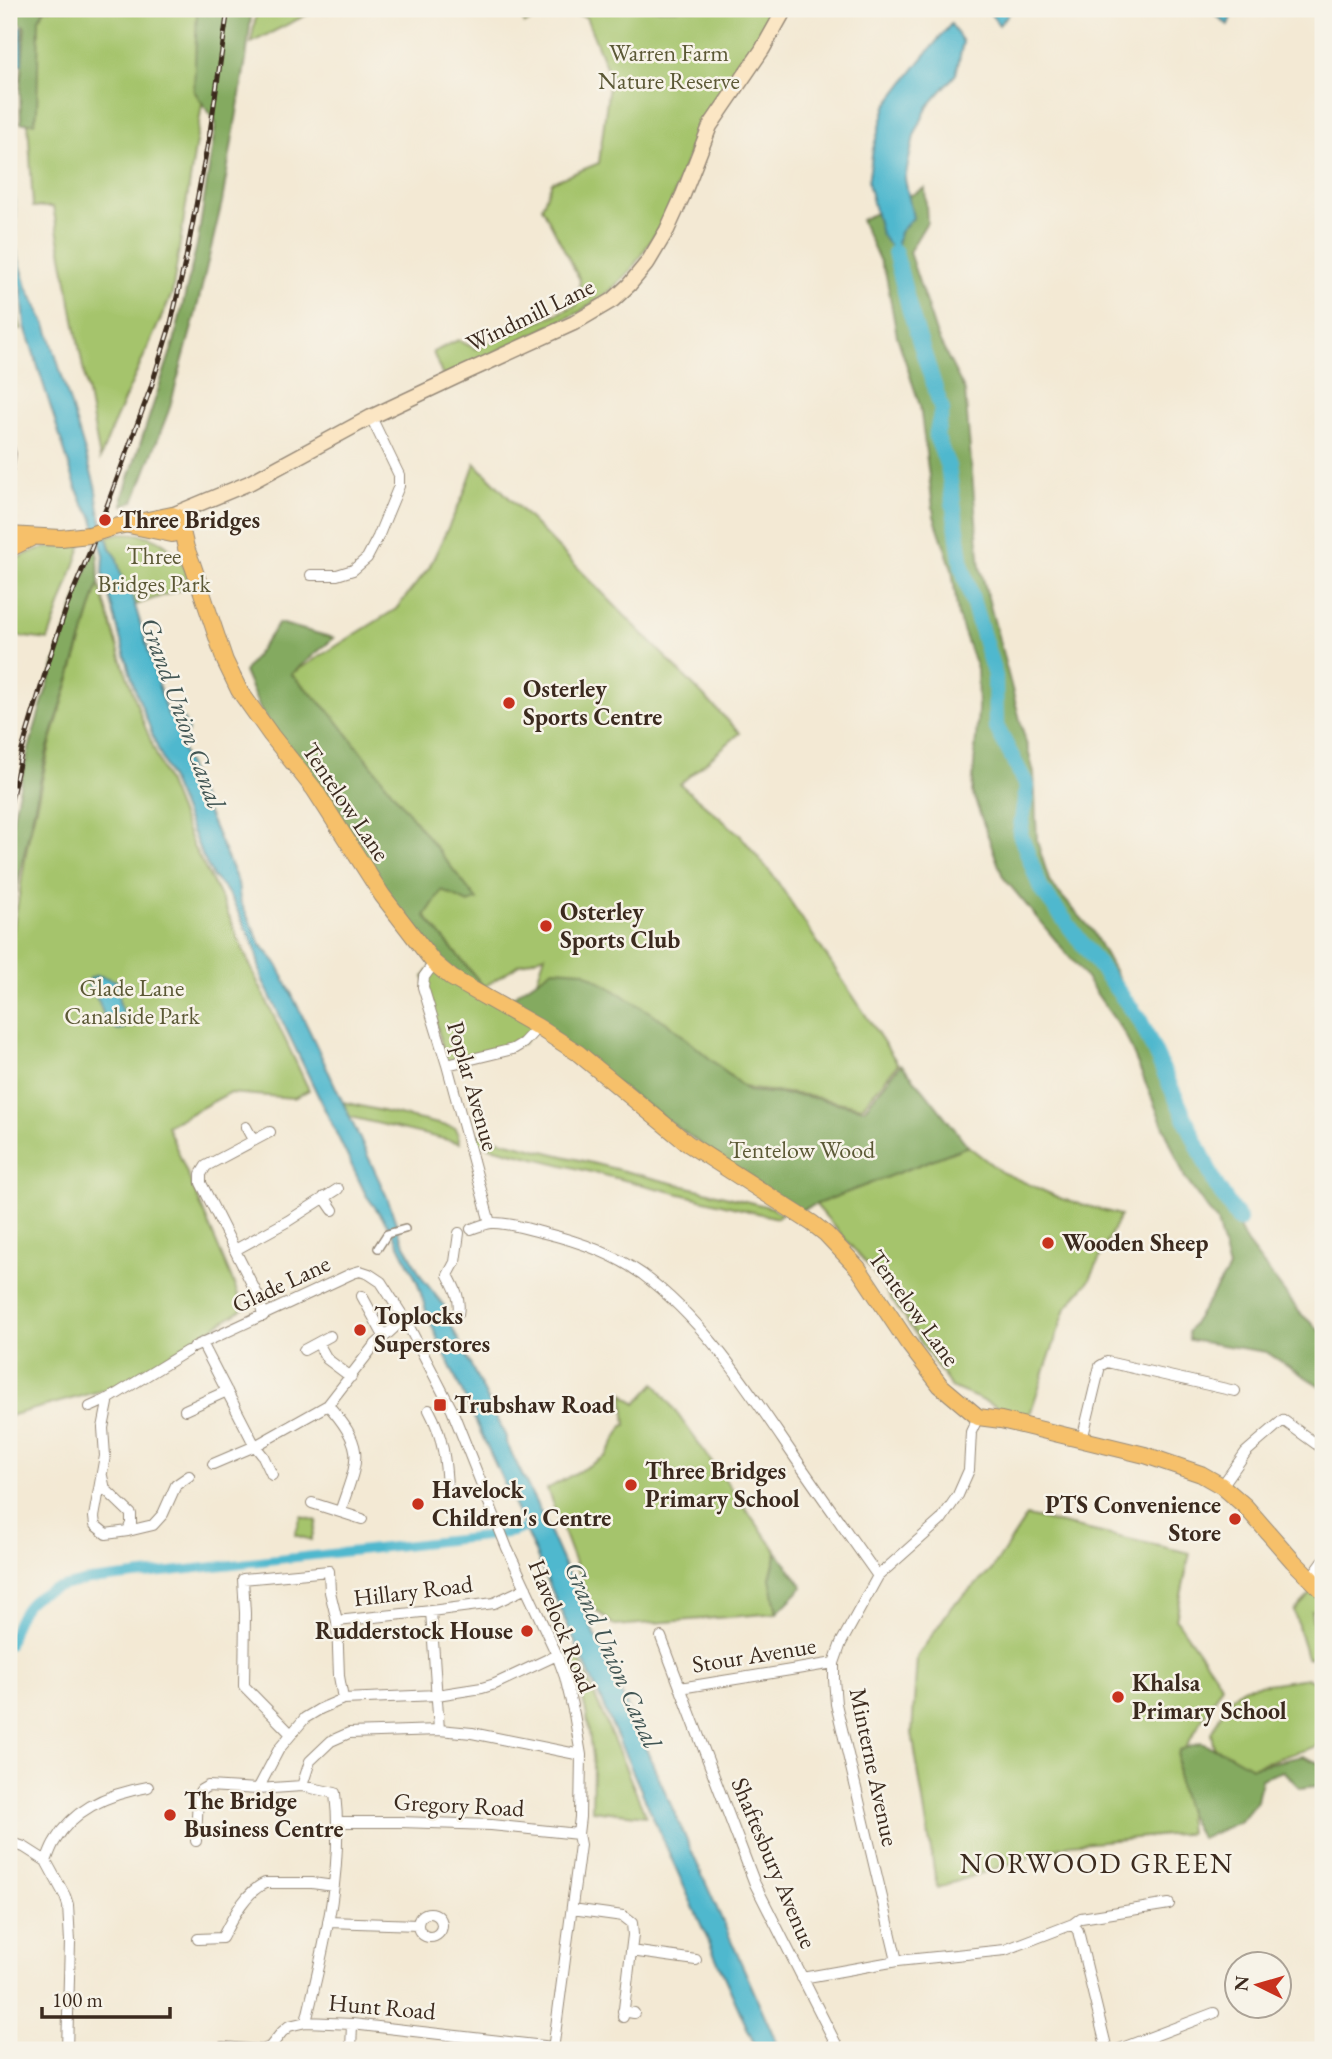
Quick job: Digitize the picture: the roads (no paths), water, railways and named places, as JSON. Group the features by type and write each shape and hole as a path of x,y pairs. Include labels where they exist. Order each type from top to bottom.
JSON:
{"main road":[{"name":"Windmill Lane","path":"9,535 61,538 89,536 121,526 173,524 198,502 249,482 371,417 574,324 613,300 648,262 667,230 710,126 762,50 785,9"},
{"name":"Tentelow Lane","path":"173,524 186,548 225,660 239,690 314,789 382,895 434,963 461,984 578,1053 687,1143 827,1234 858,1268 932,1374 949,1393 978,1417"},
{"name":"Windmill Lane","path":"9,549 31,538"},
{"path":"978,1417 1001,1420 1167,1461 1201,1474 1222,1486 1245,1506 1323,1591"}],"street":[{"path":"312,575 337,575 353,570 367,558 399,486 399,475 371,417"},
{"path":"9,446 9,468"},
{"name":"Poplar Avenue","path":"434,963 424,977 423,987 490,1223"},
{"path":"447,1065 513,1049 523,1043 538,1027"},
{"path":"246,1127 253,1140"},
{"path":"263,1316 260,1300 201,1184 201,1174 206,1166 270,1132"},
{"path":"235,1250 338,1189"},
{"path":"324,1197 333,1210"},
{"path":"471,1229 490,1223 554,1235 611,1256 642,1274 679,1307 719,1349 878,1576"},
{"path":"378,1248 387,1234 405,1229"},
{"path":"458,1314 460,1304 448,1275 454,1262 459,1233"},
{"name":"Glade Lane","path":"90,1407 194,1347 360,1271 382,1282 406,1321"},
{"path":"362,1296 384,1336"},
{"path":"213,1464 255,1447 328,1405 373,1347 406,1321"},
{"name":"Havelock Road","path":"406,1321 452,1410 507,1548 557,1655 574,1714 581,1755 579,1845 553,2049"},
{"path":"304,1350 330,1336"},
{"path":"318,1343 327,1359 351,1377"},
{"path":"194,1347 227,1391 272,1475"},
{"path":"1082,1440 1100,1366 1107,1362 1236,1391"},
{"path":"185,1410 227,1391"},
{"path":"107,1399 103,1428 105,1456 94,1517 95,1525 106,1534 148,1527 163,1514 176,1485 188,1476"},
{"path":"328,1405 345,1424 357,1449 356,1463 340,1512"},
{"path":"447,1490 441,1436 431,1414 452,1410"},
{"name":"Minterne Avenue","path":"897,1961 836,1704 834,1663 841,1643 878,1576 941,1520 958,1495 968,1470 971,1432 978,1417"},
{"path":"1222,1486 1246,1452 1283,1420 1323,1449"},
{"path":"102,1476 105,1489 140,1524 148,1527"},
{"path":"312,1503 362,1519"},
{"path":"128,1531 131,1514"},
{"path":"1310,1579 1323,1561"},
{"path":"291,1734 244,1686 243,1582 329,1571 330,1592 337,1621"},
{"name":"Hillary Road","path":"343,1699 339,1676 337,1621 494,1602 526,1588"},
{"path":"431,1611 439,1730"},
{"name":"Shaftesbury Avenue","path":"661,1637 755,1884 839,2050"},
{"path":"257,1789 279,1749 305,1718 320,1709 343,1699 437,1695 495,1684 557,1655"},
{"name":"Stour Avenue","path":"680,1688 834,1663"},
{"path":"302,1786 310,1761 331,1741 349,1733 439,1730 472,1733 581,1755"},
{"path":"196,1841 197,1801 201,1790 208,1786 257,1789 302,1786 335,1793 339,1822 334,1886 306,2022"},
{"path":"46,1861 55,1840 83,1810 107,1798 148,1787"},
{"name":"Gregory Road","path":"339,1822 491,1825 578,1834"},
{"path":"9,1842 24,1847 46,1861 65,1896 69,1915 67,2050"},
{"path":"198,1939 222,1938 244,1902 265,1883 334,1886"},
{"path":"802,1978 897,1961 1005,1950 1073,1924 1081,1918 1169,1904"},
{"path":"572,1909 623,1916 632,1923 633,1935 623,2014 634,2013"},
{"path":"328,1922 418,1925"},
{"path":"1073,1924 1078,1931 1107,2050"},
{"path":"631,1951 696,1960"},
{"path":"1117,2050 1214,2013"},
{"name":"Hunt Road","path":"216,2050 222,2047 262,2050 270,2047 289,2026 306,2022 352,2024 553,2049"},
{"path":"351,2050 352,2024"}],"water":[{"path":"987,9 1013,9 999,25"},
{"path":"1209,9 1234,9 1228,25"},
{"path":"951,24 963,42 956,74 928,106 914,136 905,179 913,218 900,232 895,252 881,234 868,183 873,149 886,106"},
{"path":"21,27 22,64 9,64 9,28"},
{"path":"9,133 16,220 14,242 27,287 47,327 95,485 100,516 110,548 116,556 124,586 129,585 164,704 169,717 184,720 188,732 181,746 238,883 240,901 261,945 276,962 310,1032 387,1197 400,1235 422,1278 445,1307 452,1327 541,1513 780,2050 757,2050 429,1320 417,1281 391,1229 366,1195 262,979 255,948 234,903 213,877 201,853 156,744 134,686 120,637 103,574 104,555 92,516 76,487 25,326 22,291 9,244"},
{"path":"97,975 117,981 119,1001 127,1022 123,1029 118,1030 106,1022 99,1002 88,986 89,979"}],"waterway":[{"path":"895,252 910,311 942,410 936,436 948,466 962,566 995,676 996,726 1027,786 1020,834 1041,889 1140,1020 1216,1185 1239,1220"},
{"path":"9,1645 21,1615 35,1598 44,1592 86,1581 497,1535 515,1532 531,1525"}],"railway":[{"path":"9,810 22,750 50,657 151,387 171,323 210,132 228,9"}],"place":[{"name":"Three Bridges","path":"105,520"},
{"name":"Osterley Sports Centre","path":"509,703"},
{"name":"Osterley Sports Club","path":"546,926"},
{"name":"Wooden Sheep","path":"1048,1243"},
{"name":"Toplocks Superstores","path":"360,1330"},
{"name":"Trubshaw Road","path":"440,1405"},
{"name":"Three Bridges Primary School","path":"631,1485"},
{"name":"Havelock Children's Centre","path":"418,1504"},
{"name":"PTS Convenience Store","path":"1235,1519"},
{"name":"Rudderstock House","path":"527,1631"},
{"name":"Khalsa Primary School","path":"1118,1697"},
{"name":"The Bridge Business Centre","path":"170,1815"}],"district":[{"name":"NORWOOD GREEN","path":"1097,1863"}],"park label":[{"name":"Warren Farm Nature Reserve","path":"669,67"},
{"name":"Three Bridges Park","path":"154,570"},
{"name":"Glade Lane Canalside Park","path":"132,1002"},
{"name":"Tentelow Wood","path":"802,1150"}],"water label":[{"name":"Grand Union Canal","path":"183,713"},
{"name":"Grand Union Canal","path":"613,1655"}]}
